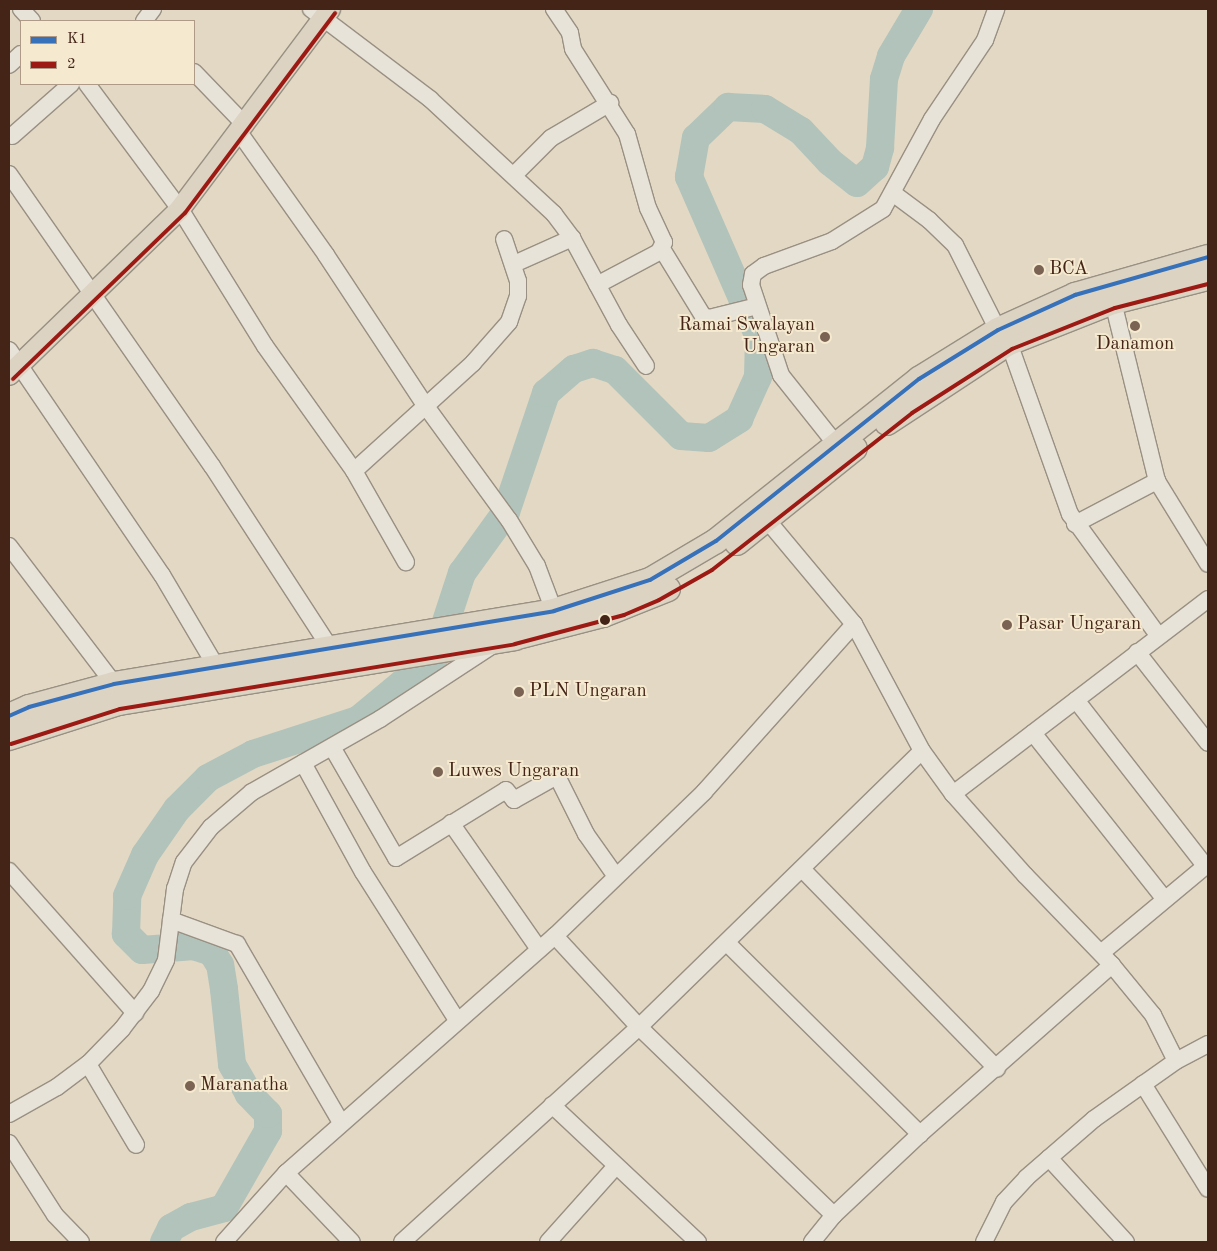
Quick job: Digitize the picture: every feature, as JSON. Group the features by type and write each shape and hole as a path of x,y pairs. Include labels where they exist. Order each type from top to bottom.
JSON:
{"highway":[{"path":"9,738 120,702 397,647 472,628 554,611 622,591 679,565 716,541 835,443 919,379 1004,337 1075,295 1208,257"},
{"path":"9,716 29,707 114,684 330,648 442,648 499,641 571,625 656,595 708,565 908,408 1004,337 1113,302 1208,278"}],"main road":[{"path":"12,363 92,294 180,209 242,128 322,12"}],"street":[{"path":"21,9 31,20"},
{"path":"145,20 153,9"},
{"path":"554,9 570,33 573,49 610,103 634,150 648,208 664,242 662,249 597,285"},
{"path":"835,443 781,376 751,285 756,270 851,231 879,213 894,194 932,118 985,40 996,9"},
{"path":"322,12 430,99 554,214 572,238 597,285 646,366"},
{"path":"9,65 20,55"},
{"path":"195,73 242,128 425,405 509,520 537,566 554,611"},
{"path":"12,136 70,85"},
{"path":"88,85 180,209 265,346 354,471 406,562"},
{"path":"514,175 551,138 610,103"},
{"path":"9,174 212,466 330,648"},
{"path":"894,194 929,220 955,245 1004,337 1075,524 1158,635"},
{"path":"514,264 572,238"},
{"path":"354,471 473,363 508,322 518,296 514,264 504,239"},
{"path":"662,249 703,316 709,318 758,306"},
{"path":"1113,302 1157,481 1208,564"},
{"path":"12,363 162,575 217,668"},
{"path":"1075,524 1157,481"},
{"path":"767,520 854,624 922,751 953,794 1106,959 1153,1015 1176,1061"},
{"path":"9,546 114,684"},
{"path":"953,794 1158,635 1208,600"},
{"path":"224,1242 286,1173 457,1020 555,936 615,875 704,792 854,624"},
{"path":"9,1114 57,1087 88,1064 135,1013 166,960 175,888 195,845 252,792 332,747 499,641"},
{"path":"1137,652 1208,743"},
{"path":"812,1242 834,1215 920,1134 997,1068 1164,898 1207,865 1076,700"},
{"path":"1033,733 1164,898"},
{"path":"332,747 396,858 506,790 514,800 557,776 586,834 615,875"},
{"path":"402,1242 639,1027 922,751"},
{"path":"303,763 363,872 457,1020"},
{"path":"451,823 539,949"},
{"path":"802,869 997,1068"},
{"path":"9,871 135,1013"},
{"path":"171,926 237,944 341,1123"},
{"path":"555,936 639,1027 834,1215"},
{"path":"727,943 920,1134"},
{"path":"984,1242 1004,1202 1049,1158 1094,1119 1176,1061 1208,1044"},
{"path":"88,1064 136,1145"},
{"path":"1143,1084 1208,1189"},
{"path":"552,1105 690,1239"},
{"path":"9,1143 55,1215 81,1242"},
{"path":"1049,1158 1126,1242"},
{"path":"548,1242 616,1166"},
{"path":"286,1173 352,1242"}],"waterway":[{"path":"164,1242 171,1228 191,1217 224,1208 268,1131 268,1114 249,1094 232,1064 220,965 212,952 194,946 142,950 126,934 127,896 145,855 177,809 208,778 253,754 358,720 404,682 432,664 462,573 506,512 546,393 574,369 593,363 615,370 681,436 709,438 739,419 758,377 759,337 689,177 696,138 728,107 765,109 801,131 830,162 857,183 875,167 880,148 884,79 891,56 919,9"}],"transit line":[{"name":"2","path":"13,379 185,213 335,13"},
{"name":"K1","path":"9,716 29,707 114,684 554,611 650,580 716,541 919,379 998,330 1075,295 1208,257"},
{"name":"2","path":"11,744 120,709 515,644 624,615 659,600 712,570 912,413 1012,349 1115,308 1208,284"}],"place":[{"name":"BCA","path":"1039,270"},
{"name":"Danamon","path":"1135,326"},
{"name":"Ramai Swalayan Ungaran","path":"825,337"},
{"name":"Pasar Ungaran","path":"1007,625"},
{"name":"PLN Ungaran","path":"519,692"},
{"name":"Luwes Ungaran","path":"438,772"},
{"name":"Maranatha","path":"190,1086"}]}
